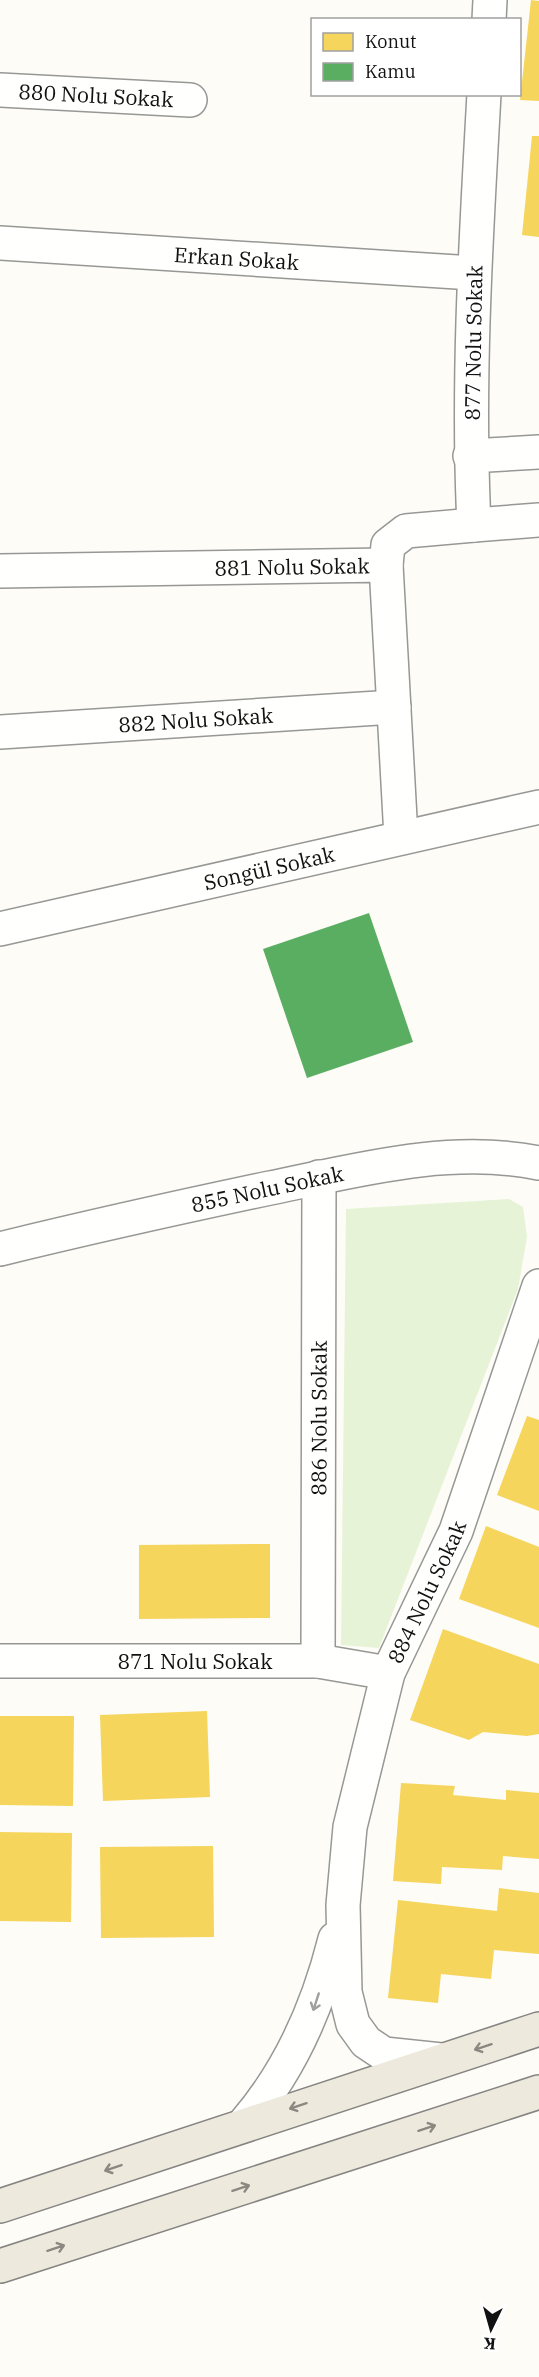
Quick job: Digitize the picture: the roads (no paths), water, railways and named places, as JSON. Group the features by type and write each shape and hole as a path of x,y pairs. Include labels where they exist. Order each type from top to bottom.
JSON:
{"main road":[{"path":"0,2206 243,2124 539,2029"},
{"path":"0,2266 539,2092"}],"street":[{"path":"489,18 490,0"},
{"name":"880 Nolu Sokak","path":"0,90 190,100"},
{"name":"877 Nolu Sokak","path":"474,525 470,456 473,273 484,96"},
{"name":"Erkan Sokak","path":"0,243 473,273"},
{"path":"470,456 539,452"},
{"path":"386,565 388,545 406,531 539,520"},
{"name":"881 Nolu Sokak","path":"0,571 386,565 401,837"},
{"name":"882 Nolu Sokak","path":"0,732 394,707"},
{"name":"Songül Sokak","path":"0,929 539,807"},
{"name":"855 Nolu Sokak","path":"0,1249 319,1177 440,1156 517,1159 539,1163"},
{"name":"886 Nolu Sokak","path":"318,1661 319,1177"},
{"name":"884 Nolu Sokak","path":"343,1905 350,1827 388,1673 456,1531 539,1286"},
{"name":"871 Nolu Sokak","path":"0,1661 318,1661 388,1673"},
{"path":"343,1905 345,1992 353,2024 366,2042 384,2054 441,2060"},
{"path":"243,2124 259,2106 309,2024 343,1905"}]}
